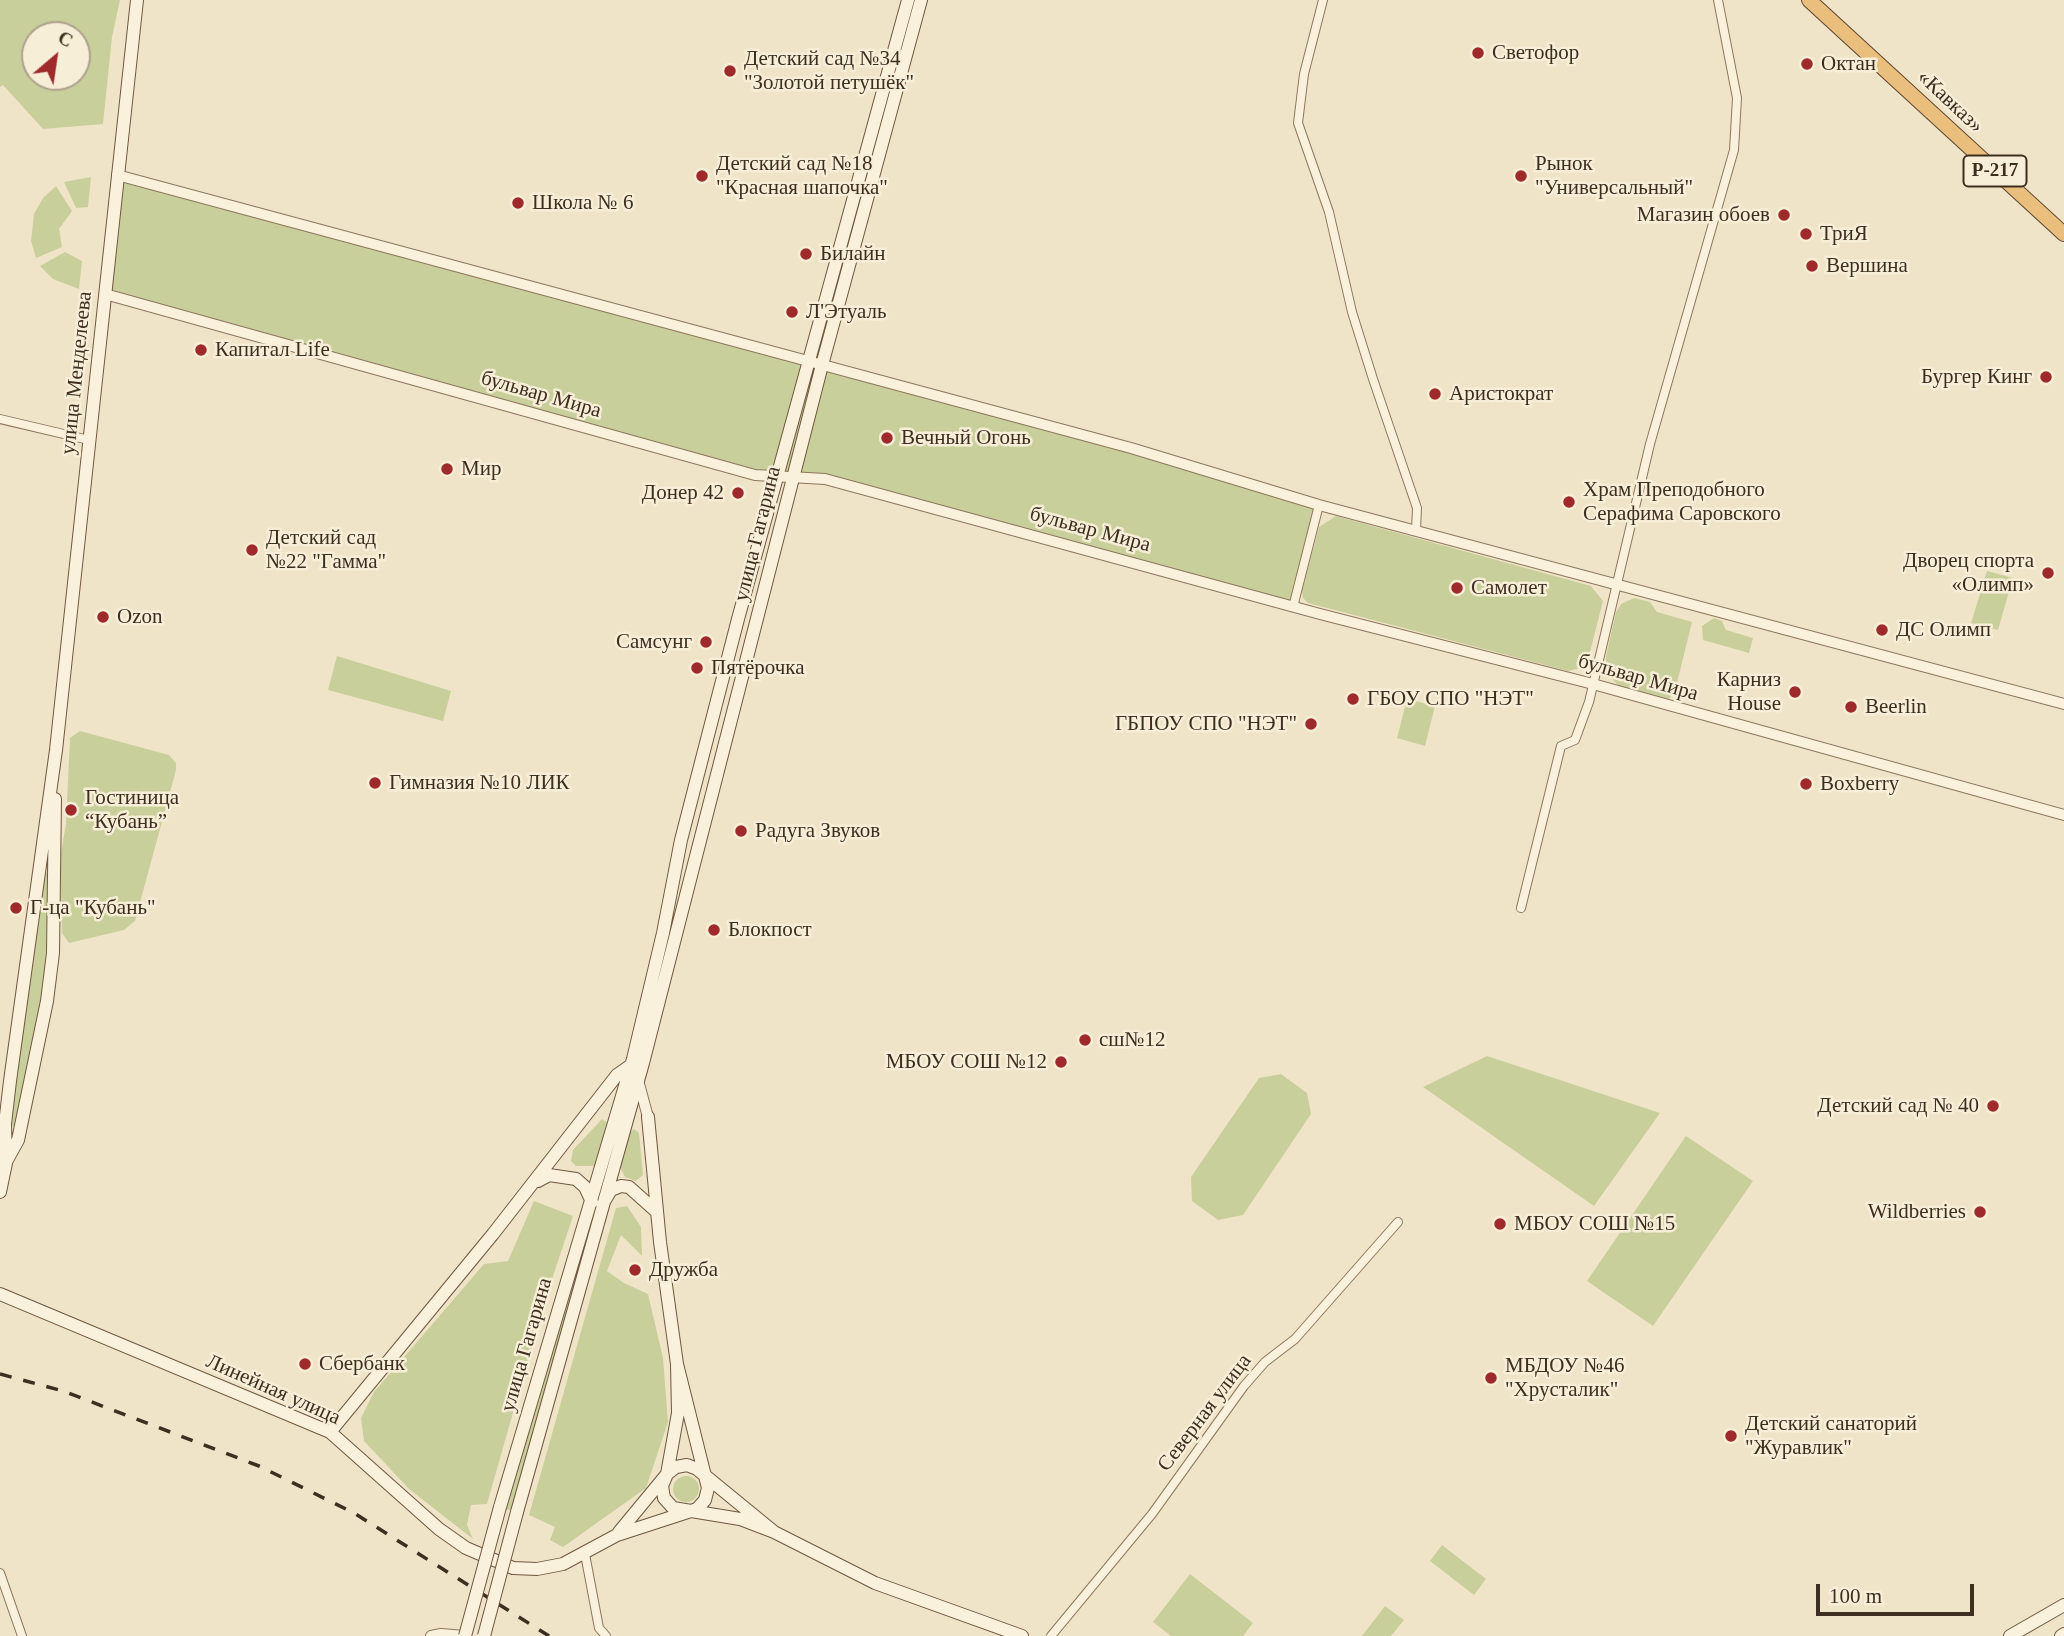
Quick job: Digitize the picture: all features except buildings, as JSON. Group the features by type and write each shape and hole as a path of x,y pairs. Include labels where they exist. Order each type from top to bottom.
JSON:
{"highway":[{"name":"«Кавказ»","path":"1810,0 2064,234"}],"main road":[{"name":"улица Менделеева","path":"0,1192 6,1163 10,1082 57,750 137,0"},
{"name":"улица Гагарина","path":"484,1636 597,1202 663,933 681,840 776,478 908,0"},
{"name":"улица Гагарина","path":"465,1636 562,1289 597,1202 638,1080 792,479 921,0"},
{"name":"улица Менделеева","path":"6,1163 18,1140 47,1001 53,953 57,750"},
{"path":"330,1432 617,1075 630,1066"},
{"name":"улица Гагарина","path":"648,1117 657,1212 677,1364 678,1413 667,1474"},
{"path":"531,1185 548,1175 564,1175 585,1186 597,1202 611,1190 621,1186 629,1187 657,1212"},
{"name":"Линейная улица","path":"0,1294 330,1432 410,1506 466,1548 513,1568 537,1569 585,1555 617,1535 685,1511"},
{"name":"улица Гагарина","path":"677,1364 705,1476"},
{"path":"774,1532 697,1469 687,1465 676,1467 667,1474 662,1486 664,1498 673,1508 720,1514 774,1532 875,1583 1021,1636"},
{"name":"Линейная улица","path":"617,1535 667,1474"},
{"path":"685,1511 697,1509 705,1500 708,1488 705,1476"},
{"path":"2010,1636 2064,1605"}],"street":[{"path":"1323,0 1304,74 1298,123 1329,212 1352,312 1417,508 1416,530"},
{"path":"1521,908 1561,746 1575,740 1593,684 1650,444 1734,149 1737,98 1718,0"},
{"path":"117,174 1132,448 1319,505 2064,704"},
{"name":"бульвар Мира","path":"106,293 776,478 825,479 1293,607 1593,684 2064,815"},
{"path":"0,419 89,440"},
{"path":"1293,607 1319,505"},
{"name":"улица Гагарина","path":"638,1080 648,1117"},
{"name":"Северная улица","path":"1051,1636 1152,1514 1244,1386 1265,1362 1295,1339 1398,1222"},
{"path":"585,1555 599,1628 606,1636"},
{"path":"0,1573 22,1636"},
{"path":"431,1636 441,1633 465,1636"}],"green space":[{"path":"0,0 120,0 112,37 103,124 43,129 3,85 0,87"},
{"path":"117,175 1131,448 1319,505 1293,607 825,479 784,479 105,294"},
{"path":"91,177 88,207 76,208 64,182"},
{"path":"56,186 72,211 59,229 62,247 36,258 31,241 34,214 43,198"},
{"path":"65,252 82,261 79,289 53,279 40,266"},
{"path":"1336,516 1591,586 1603,601 1588,660 1580,668 1568,671 1308,603 1303,598 1302,591 1319,527"},
{"path":"1987,571 2013,578 1998,630 1971,623"},
{"path":"1634,598 1650,602 1657,612 1692,622 1675,691 1669,699 1621,688 1606,673 1606,656 1616,612 1621,604"},
{"path":"1714,618 1722,621 1726,630 1753,638 1749,653 1703,640 1702,626"},
{"path":"337,656 451,691 443,721 328,690"},
{"path":"1407,699 1435,706 1425,746 1397,738"},
{"path":"80,731 169,755 176,763 176,770 135,921 124,930 69,943 62,933 60,858 66,824 70,738"},
{"path":"44,872 48,873 45,979 14,1127 11,1124"},
{"path":"1487,1056 1660,1113 1594,1206 1423,1087"},
{"path":"1281,1074 1307,1093 1311,1114 1243,1215 1218,1220 1192,1201 1191,1177 1259,1078"},
{"path":"602,1119 609,1124 595,1166 576,1166 571,1161 573,1150"},
{"path":"634,1129 639,1133 643,1175 636,1181 625,1177 620,1167 629,1133"},
{"path":"1686,1136 1753,1181 1653,1326 1587,1281"},
{"path":"534,1201 573,1216 546,1297 487,1504 471,1505 467,1525 473,1539 409,1489 364,1441 361,1418 374,1392 484,1264 508,1261"},
{"path":"627,1206 641,1227 642,1256 621,1235 607,1271 624,1283 648,1294 663,1358 668,1422 646,1488 563,1547 550,1540 555,1527 529,1515 616,1208"},
{"path":"587,1231 591,1232 511,1510 505,1509"},
{"path":"686,1476 696,1479 699,1489 696,1499 686,1502 676,1499 673,1489 676,1479"},
{"path":"1442,1545 1486,1579 1474,1595 1430,1561"},
{"path":"1190,1574 1253,1623 1243,1636 1171,1636 1153,1622"},
{"path":"1385,1606 1404,1620 1391,1636 1362,1636"}],"railway":[{"path":"0,1374 63,1391 259,1466 354,1513 549,1636"}],"place":[{"name":"Светофор","path":"1478,53"},
{"name":"Октан","path":"1807,64"},
{"name":"Детский сад №34 \"Золотой петушёк\"","path":"730,71"},
{"name":"Детский сад №18 \"Красная шапочка\"","path":"702,176"},
{"name":"Рынок \"Универсальный\"","path":"1521,176"},
{"name":"Школа № 6","path":"518,203"},
{"name":"Магазин обоев","path":"1784,215"},
{"name":"ТриЯ","path":"1806,234"},
{"name":"Билайн","path":"806,254"},
{"name":"Вершина","path":"1812,266"},
{"name":"Л'Этуаль","path":"792,312"},
{"name":"Капитал Life","path":"201,350"},
{"name":"Бургер Кинг","path":"2046,377"},
{"name":"Аристократ","path":"1435,394"},
{"name":"Вечный Огонь","path":"887,438"},
{"name":"Мир","path":"447,469"},
{"name":"Донер 42","path":"738,493"},
{"name":"Храм Преподобного Серафима Саровского","path":"1569,502"},
{"name":"Детский сад №22 \"Гамма\"","path":"252,550"},
{"name":"Дворец спорта «Олимп»","path":"2048,573"},
{"name":"Самолет","path":"1457,588"},
{"name":"Ozon","path":"103,617"},
{"name":"ДС Олимп","path":"1882,630"},
{"name":"Самсунг","path":"706,642"},
{"name":"Пятёрочка","path":"697,668"},
{"name":"Карниз House","path":"1795,692"},
{"name":"ГБОУ СПО \"НЭТ\"","path":"1353,699"},
{"name":"Beerlin","path":"1851,707"},
{"name":"ГБПОУ СПО \"НЭТ\"","path":"1311,724"},
{"name":"Гимназия №10 ЛИК","path":"375,783"},
{"name":"Boxberry","path":"1806,784"},
{"name":"Гостиница “Кубань”","path":"71,810"},
{"name":"Радуга Звуков","path":"741,831"},
{"name":"Г-ца \"Кубань\"","path":"16,908"},
{"name":"Блокпост","path":"714,930"},
{"name":"сш№12","path":"1085,1040"},
{"name":"МБОУ СОШ №12","path":"1061,1062"},
{"name":"Детский сад № 40","path":"1993,1106"},
{"name":"Wildberries","path":"1980,1212"},
{"name":"МБОУ СОШ №15","path":"1500,1224"},
{"name":"Дружба","path":"635,1270"},
{"name":"Сбербанк","path":"305,1364"},
{"name":"МБДОУ №46 \"Хрусталик\"","path":"1491,1378"},
{"name":"Детский санаторий \"Журавлик\"","path":"1731,1436"}]}
